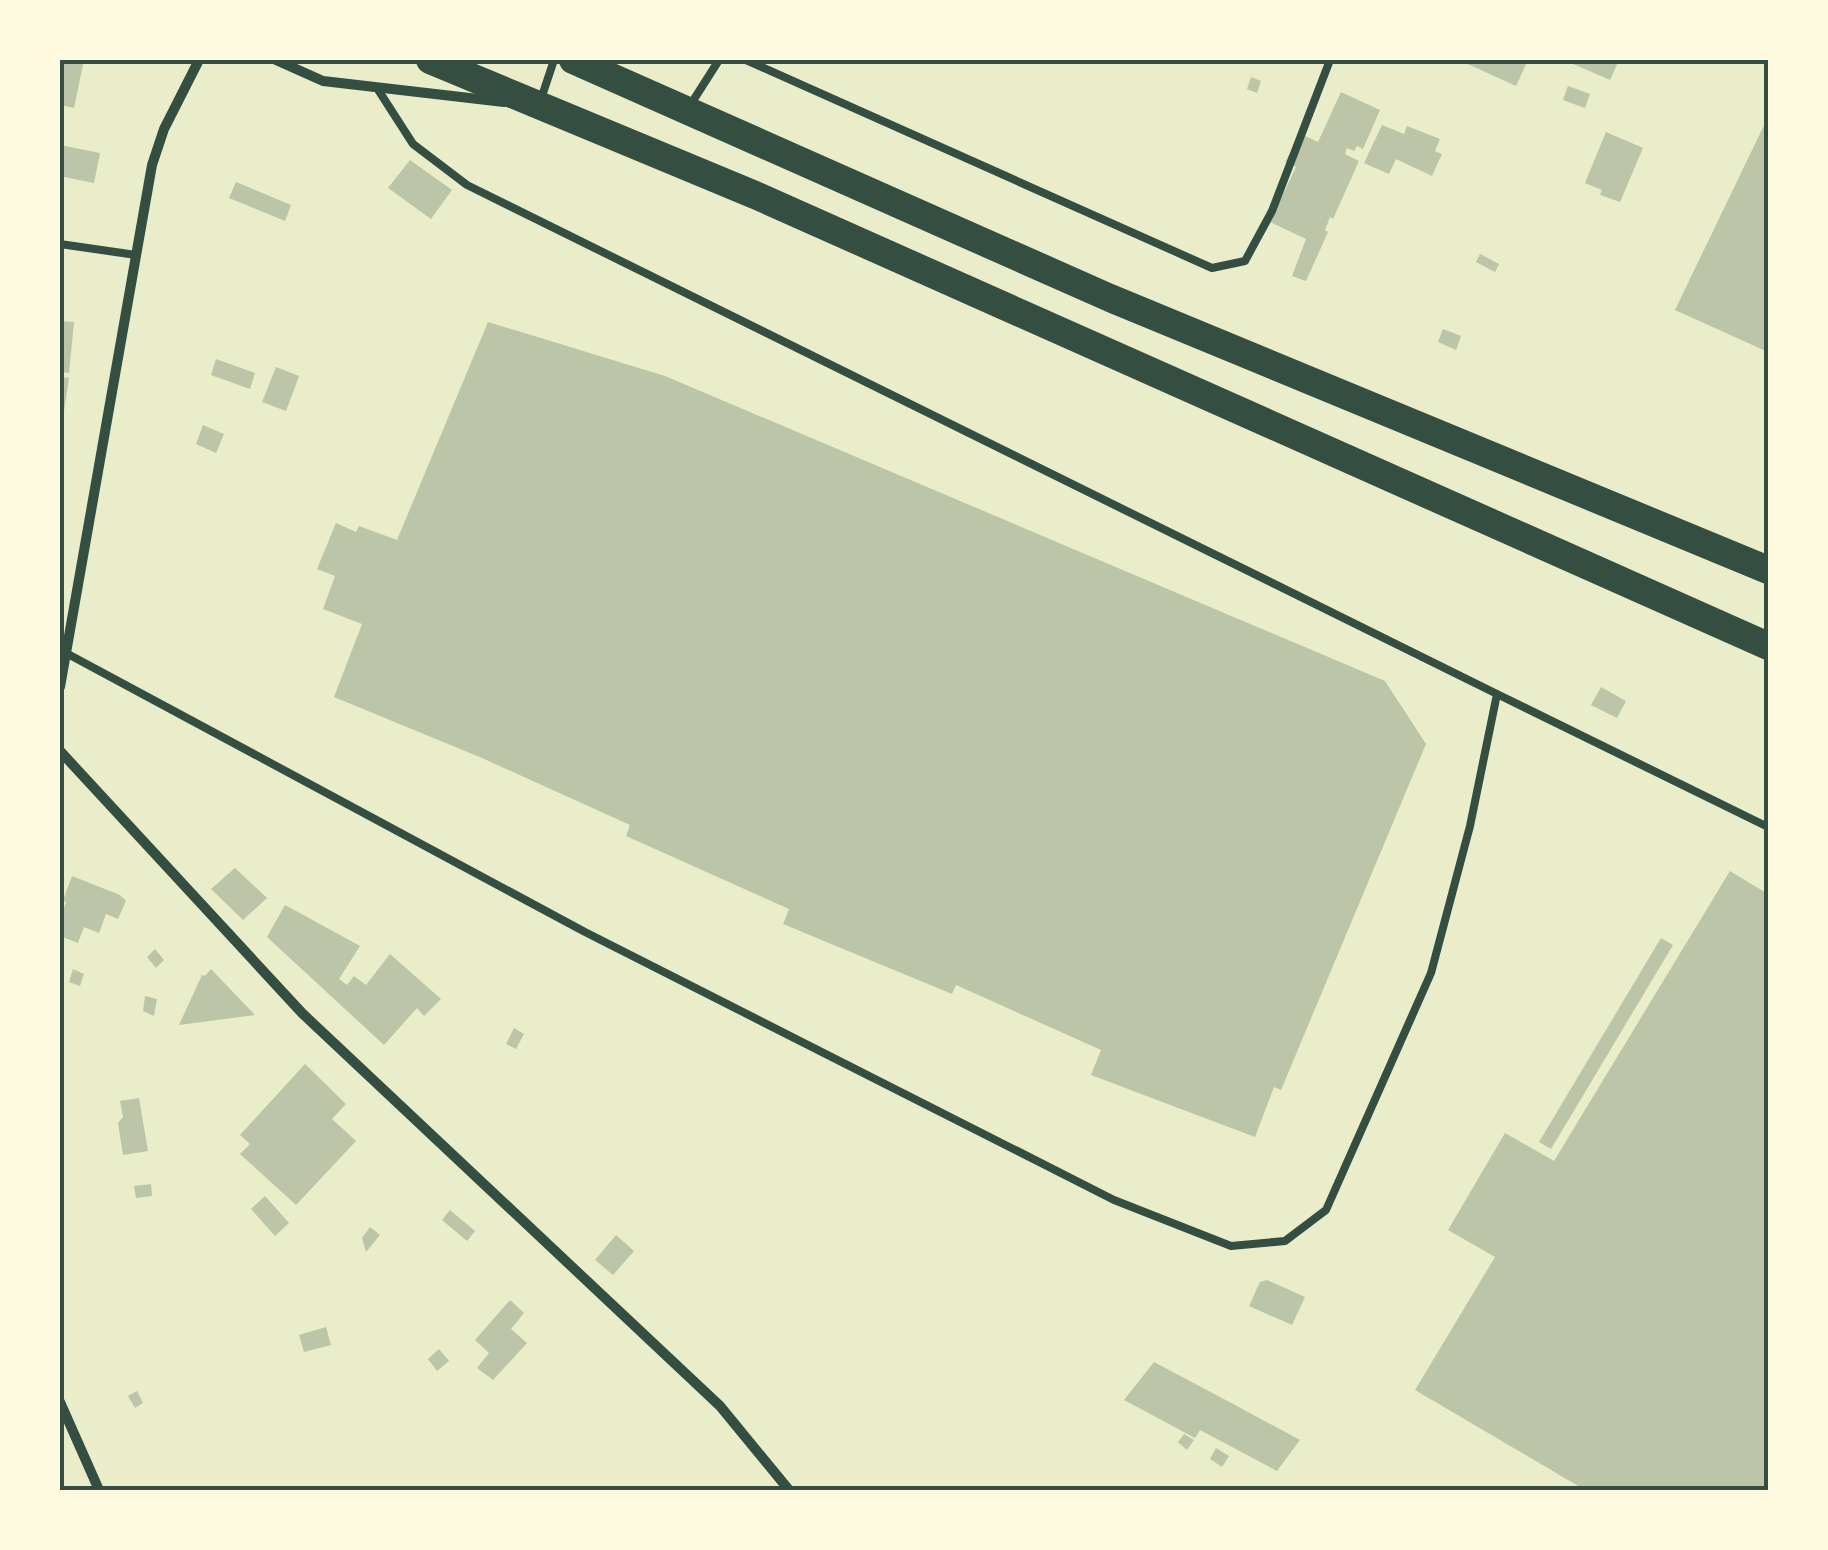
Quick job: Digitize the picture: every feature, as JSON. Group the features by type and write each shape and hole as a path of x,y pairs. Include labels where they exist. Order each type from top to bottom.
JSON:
{"highway":[{"path":"430,60 773,203 1768,646"},
{"path":"574,60 1128,305 1768,570"}],"street":[{"path":"60,687 158,147 199,60"},
{"path":"276,60 323,82 539,106"},
{"path":"60,751 302,1013 720,1406 789,1490"},
{"path":"60,1402 99,1490"}],"lane":[{"path":"539,106 554,60"},
{"path":"687,111 719,60"},
{"path":"746,60 1212,268 1244,260 1272,212 1330,60"},
{"path":"377,88 413,144 467,185 1768,827"},
{"path":"60,244 136,255"},
{"path":"66,653 638,959 1114,1200 1230,1246 1285,1241 1326,1210 1431,972 1470,826 1497,694"}],"building":[{"path":"60,60 84,60 74,108 60,105"},
{"path":"1459,60 1528,60 1516,86"},
{"path":"1564,60 1619,60 1610,80"},
{"path":"1251,77 1261,81 1257,93 1247,89"},
{"path":"1568,86 1590,94 1585,108 1563,100"},
{"path":"1341,92 1380,110 1363,149 1347,148 1345,154 1359,161 1333,219 1330,217 1325,230 1328,232 1306,281 1292,276 1306,239 1270,222 1296,167 1285,162 1301,134 1318,142"},
{"path":"1768,117 1768,352 1675,310"},
{"path":"1382,125 1404,134 1407,126 1440,139 1435,151 1442,154 1432,176 1396,159 1389,174 1364,163"},
{"path":"1606,132 1643,148 1620,202 1600,195 1602,190 1585,183"},
{"path":"60,145 100,153 94,183 64,177 64,181 60,180"},
{"path":"410,160 452,190 431,219 388,188"},
{"path":"236,182 291,205 285,221 229,198"},
{"path":"1480,254 1499,264 1495,272 1476,262"},
{"path":"60,321 74,322 69,373 60,372"},
{"path":"488,322 665,376 1385,681 1426,744 1281,1090 1274,1087 1255,1137 1091,1075 1101,1050 956,985 952,994 783,924 789,909 626,836 630,825 334,697 362,624 323,609 335,576 317,569 336,523 356,532 359,526 397,540"},
{"path":"1443,329 1461,336 1456,350 1438,342"},
{"path":"216,359 255,373 250,389 211,375"},
{"path":"276,367 299,376 286,411 262,402"},
{"path":"60,377 69,378 62,424 60,424"},
{"path":"203,425 224,434 216,453 196,444"},
{"path":"1601,687 1626,701 1617,718 1591,705"},
{"path":"235,868 267,898 243,920 211,889"},
{"path":"1730,871 1768,894 1768,1490 1585,1490 1415,1390 1495,1257 1448,1230 1505,1133 1554,1161"},
{"path":"72,876 126,901 118,919 106,914 99,933 84,927 78,943 60,936 66,902 63,900"},
{"path":"285,905 360,946 339,979 347,985 354,976 366,985 390,954 441,999 424,1016 417,1008 384,1045 267,937"},
{"path":"1661,938 1673,945 1551,1149 1539,1142"},
{"path":"155,949 164,960 156,968 147,957"},
{"path":"73,969 84,974 80,986 69,982"},
{"path":"211,969 255,1015 179,1025 202,975"},
{"path":"145,996 157,999 154,1016 143,1011"},
{"path":"514,1028 524,1034 516,1049 506,1044"},
{"path":"305,1064 346,1104 332,1119 356,1141 296,1205 240,1154 250,1144 240,1135"},
{"path":"139,1098 148,1151 123,1155 118,1123 123,1117 120,1101"},
{"path":"151,1184 152,1196 136,1198 134,1186"},
{"path":"265,1196 289,1223 275,1236 251,1209"},
{"path":"450,1210 475,1231 467,1241 442,1220"},
{"path":"370,1227 380,1235 366,1252 362,1238"},
{"path":"616,1235 634,1251 613,1275 595,1260"},
{"path":"1267,1280 1305,1297 1292,1325 1249,1306 1260,1282"},
{"path":"510,1300 524,1313 511,1329 527,1343 493,1380 477,1368 489,1353 475,1340"},
{"path":"326,1327 331,1345 304,1352 299,1335"},
{"path":"439,1349 449,1361 437,1371 428,1359"},
{"path":"1154,1362 1300,1440 1277,1471 1200,1430 1195,1438 1124,1400"},
{"path":"137,1391 143,1403 135,1408 128,1396"},
{"path":"1184,1434 1194,1440 1187,1450 1178,1442"},
{"path":"1216,1448 1229,1456 1222,1467 1210,1459"}]}
